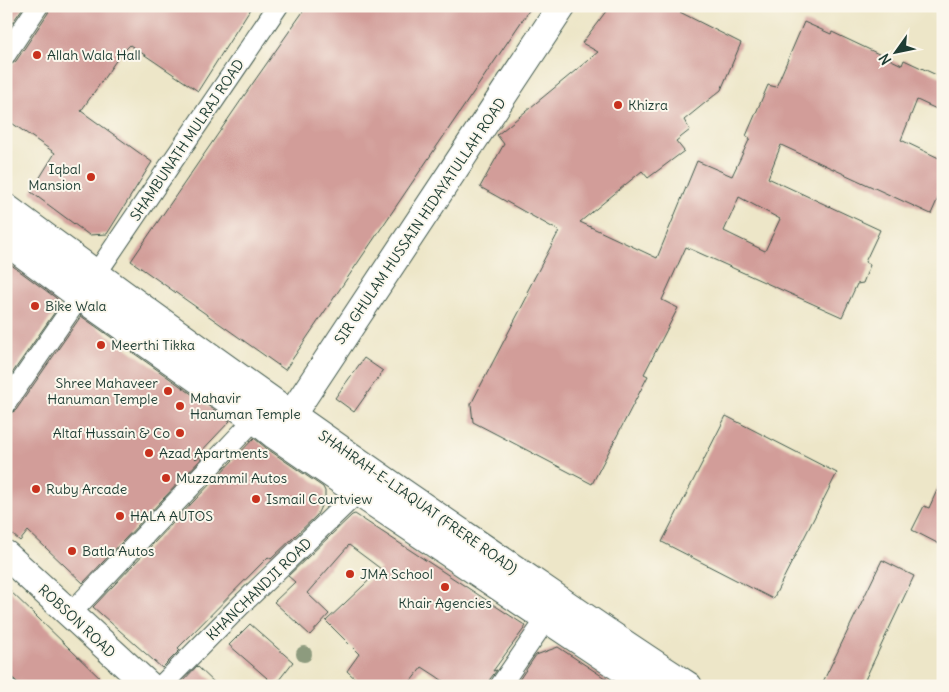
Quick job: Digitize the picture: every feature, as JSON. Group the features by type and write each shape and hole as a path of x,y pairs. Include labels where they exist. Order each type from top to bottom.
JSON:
{"main road":[{"name":"SIR GHULAM HUSSAIN HIDAYATULLAH ROAD","path":"265,427 292,414 562,6"},
{"name":"SHAHRAH-E-LIAQUAT (FRERE ROAD)","path":"6,208 376,474 688,686"},
{"name":"SHAHRAH-E-LIAQUAT (FRERE ROAD)","path":"6,241 80,296 358,492 648,686"},
{"name":"ROBSON ROAD","path":"6,555 149,686"}],"street":[{"path":"6,54 38,6"},
{"name":"SHAMBUNATH MULRAJ ROAD","path":"96,274 278,6"},
{"path":"6,403 80,296"},
{"path":"70,614 265,427"},
{"name":"KHANCHANDJI ROAD","path":"161,686 241,605 358,492"},
{"path":"500,686 548,618"}],"lane":[{"path":"6,681 12,686"}],"building":[{"path":"6,6 24,6 6,32"},
{"path":"50,6 252,6 198,91 130,45 120,55 81,111 152,162 107,234 89,235 31,192 55,153 6,119 6,66 16,61 48,13"},
{"path":"307,6 532,6 285,370 131,261"},
{"path":"610,6 668,6 741,43 721,90 684,120 690,130 676,141 684,151 648,178 642,171 580,222 657,258 697,161 732,176 750,138 746,136 768,85 776,87 804,22 831,34 832,32 902,65 904,60 943,78 943,112 917,100 901,140 943,160 943,187 931,214 781,145 768,178 880,230 865,262 870,265 863,283 857,284 842,317 686,247 662,300 678,308 644,374 648,376 592,484 473,422 471,404 559,231 480,187 504,144 497,135 598,52 582,43","holes":["739,197 780,219 765,251 724,231"]},
{"path":"6,261 56,298 59,306 6,382"},
{"path":"81,316 230,421 194,459 204,456 83,583 28,531 20,541 6,529 6,415 16,410"},
{"path":"364,358 383,371 354,412 335,398"},
{"path":"726,416 837,473 773,599 662,542"},
{"path":"254,438 323,487 325,497 317,515 271,559 268,557 178,648 180,650 162,668 93,607"},
{"path":"943,477 943,546 912,530 924,506 929,508"},
{"path":"355,514 526,626 493,671 497,670 490,679 488,686 450,686 422,667 407,686 363,686 347,671 359,654 326,621 381,569 349,545 307,593 329,614 310,635 274,602 295,582 288,576"},
{"path":"882,560 914,576 862,686 821,686"},
{"path":"6,587 108,686 19,686 16,681 6,674"},
{"path":"250,624 293,662 275,685 229,645"},
{"path":"558,647 617,686 515,686 536,655"},
{"path":"197,666 218,686 182,686 180,684"}],"place":[{"name":"Allah Wala Hall","path":"37,55"},
{"name":"Khizra","path":"618,105"},
{"name":"Iqbal Mansion","path":"91,177"},
{"name":"Bike Wala","path":"35,306"},
{"name":"Meerthi Tikka","path":"101,345"},
{"name":"Shree Mahaveer Hanuman Temple","path":"168,391"},
{"name":"Mahavir Hanuman Temple","path":"180,406"},
{"name":"Altaf Hussain & Co","path":"180,433"},
{"name":"Azad Apartments","path":"149,453"},
{"name":"Muzzammil Autos","path":"166,478"},
{"name":"Ruby Arcade","path":"36,489"},
{"name":"Ismail Courtview","path":"256,499"},
{"name":"HALA AUTOS","path":"120,516"},
{"name":"Batla Autos","path":"72,551"},
{"name":"JMA School","path":"350,574"},
{"name":"Khair Agencies","path":"445,587"}]}
